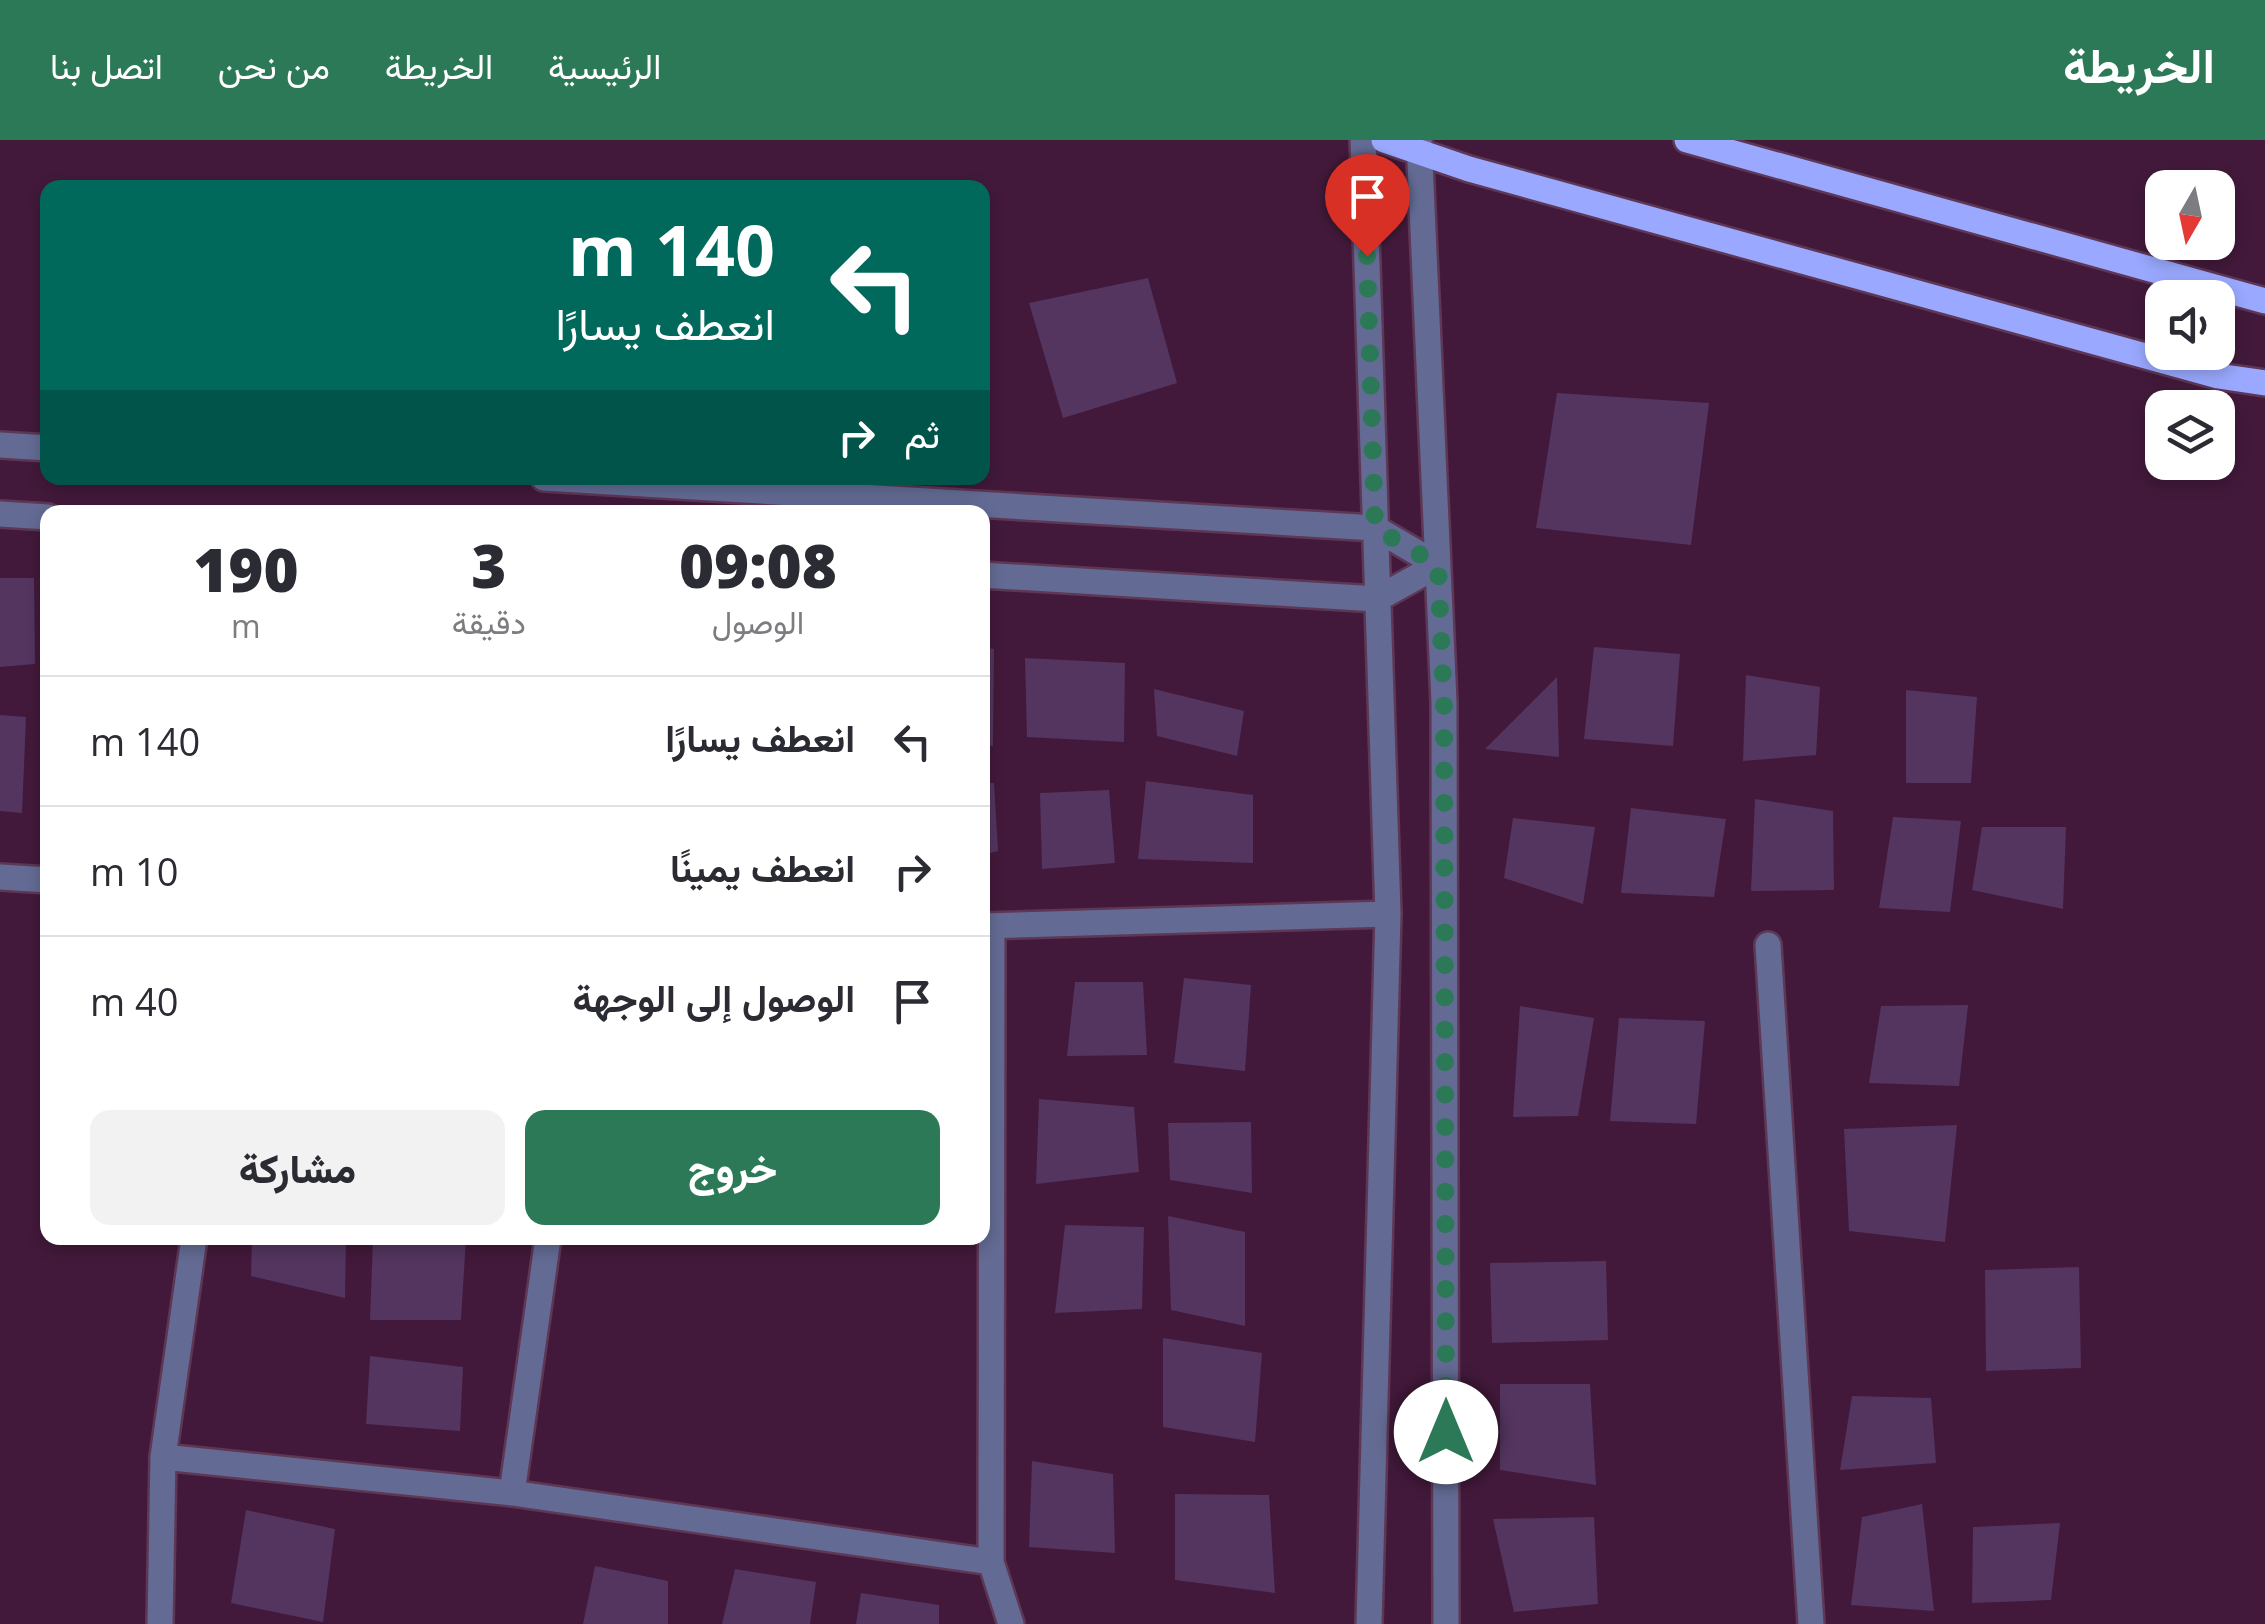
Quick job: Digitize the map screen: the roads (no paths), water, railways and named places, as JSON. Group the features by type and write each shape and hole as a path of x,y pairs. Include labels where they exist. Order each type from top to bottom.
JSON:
{"main road":[{"path":"1384,140 1420,146 1469,169 2180,365 2265,383"},
{"path":"1688,140 2265,300"}],"street":[{"path":"1363,140 1388,914 1370,1624"},
{"path":"1420,146 1444,702 1446,1624"},
{"path":"0,445 40,448"},
{"path":"660,485 1375,528 1438,565"},
{"path":"0,514 40,516"},
{"path":"990,575 1378,599 1438,565"},
{"path":"0,877 40,880"},
{"path":"990,926 1388,914"},
{"path":"1768,945 1811,1624"},
{"path":"160,1624 163,1457 193,1245"},
{"path":"512,1493 547,1245"},
{"path":"989,1245 991,1562 1011,1624"},
{"path":"163,1457 512,1493 991,1562"}]}
